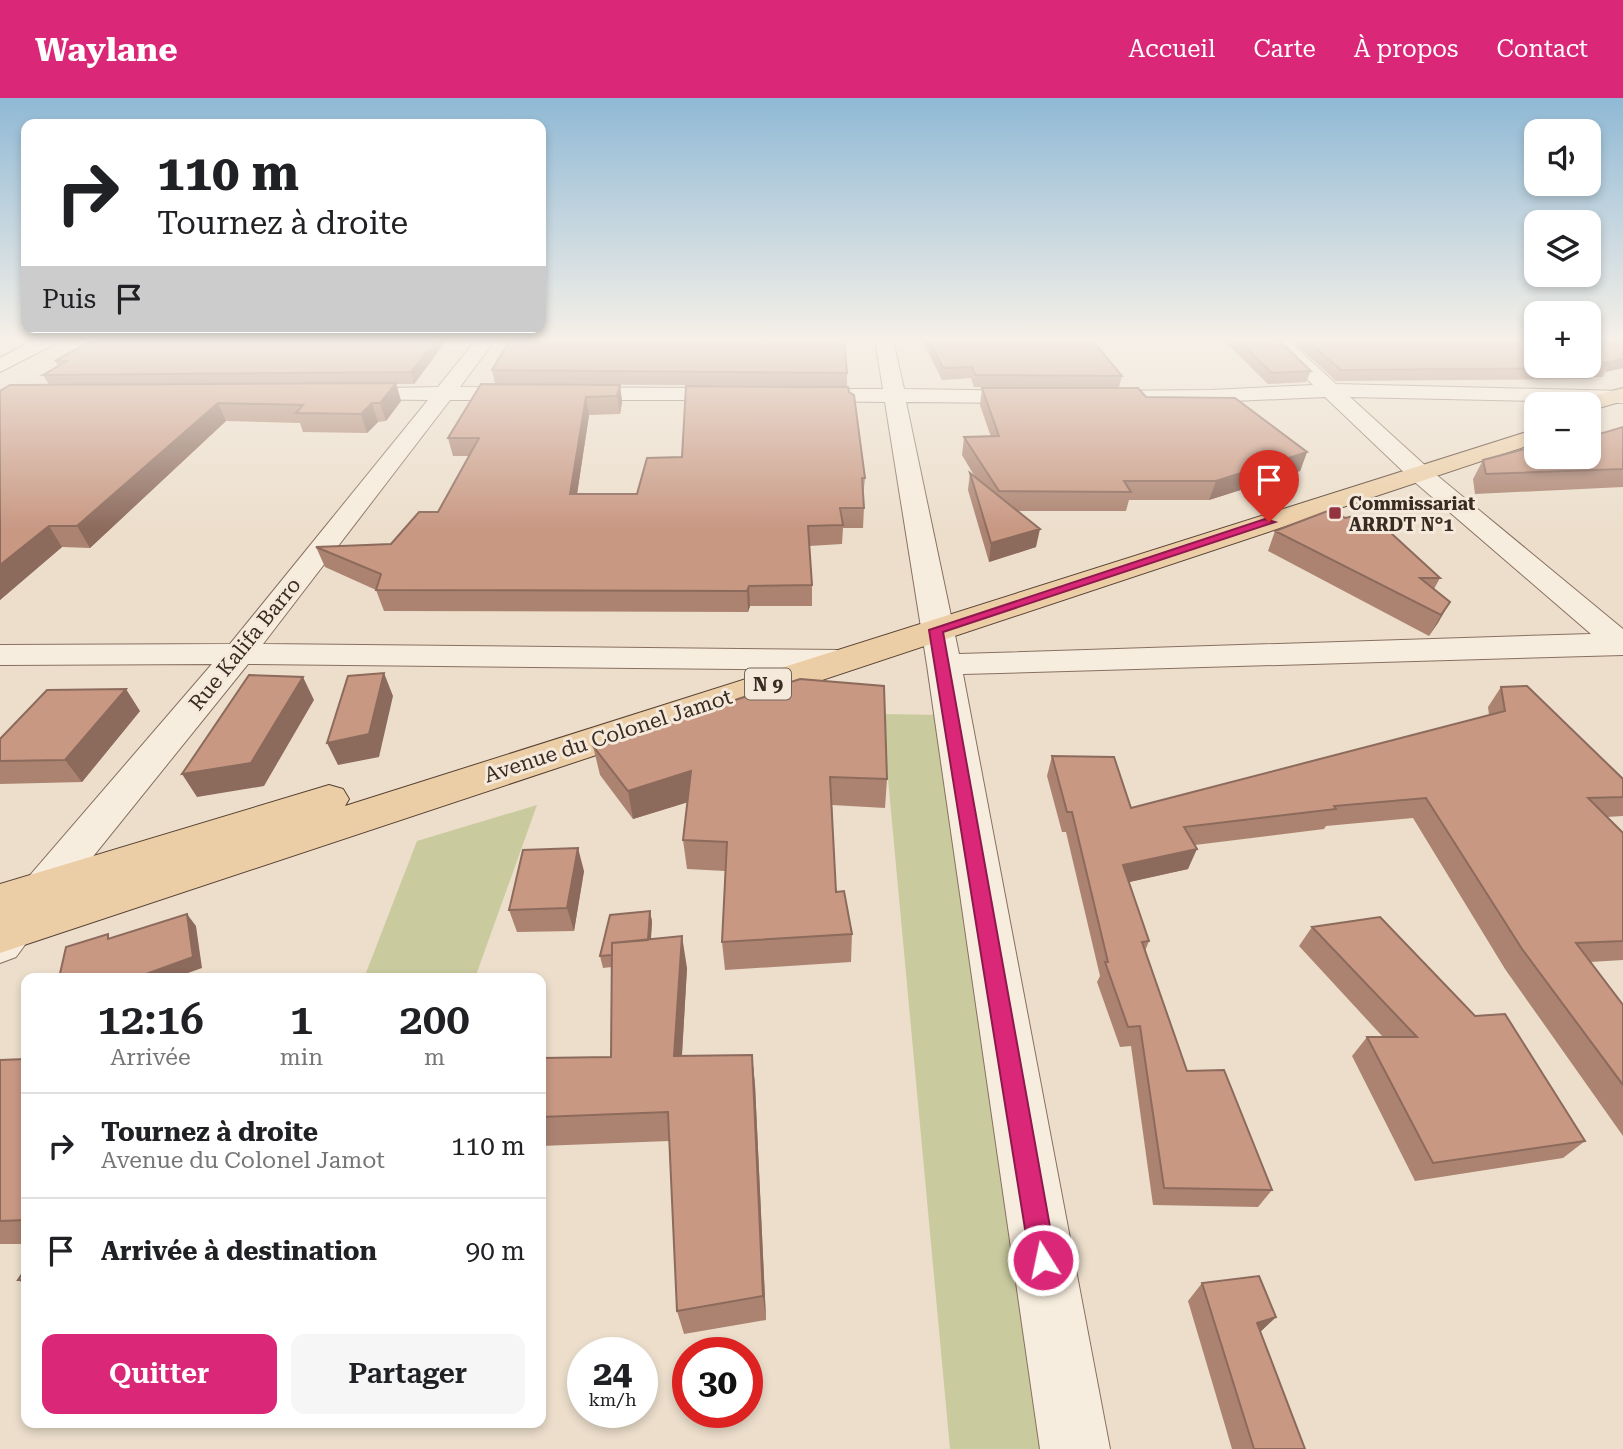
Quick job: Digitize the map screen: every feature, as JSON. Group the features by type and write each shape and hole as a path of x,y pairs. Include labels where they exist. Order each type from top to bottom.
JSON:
{"main road":[{"name":"Avenue du Colonel Jamot","path":"3,927 840,660 937,635 1413,468 1524,426"},
{"name":"Avenue du Colonel Jamot","path":"1413,468 1524,439"},
{"name":"Avenue du Colonel Jamot","path":"3,927 43,888 775,660 937,635"}],"street":[{"name":"Rue Kalifa Barro","path":"43,888 239,654 435,403"},
{"path":"894,403 937,635 1075,1449"},
{"path":"1347,403 1413,468 1622,644"},
{"path":"937,635 1622,644"},
{"path":"0,655 239,654 840,660"}],"green space":[{"path":"882,714 946,715 1055,1449 950,1449"},
{"path":"537,805 477,973 366,973 417,841"}],"building":[{"path":"0,403 218,403 77,526 49,526 0,565"},
{"path":"220,403 372,403 361,414 296,413 303,405"},
{"path":"469,403 585,403 570,494 637,494 647,458 682,457 685,403 855,403 865,478 862,478 864,508 840,508 843,525 808,526 812,585 749,586 747,591 376,590 381,574 316,547 391,544 419,512 438,512 479,438 448,438"},
{"path":"987,403 1242,403 1307,452 1216,481 1124,481 1131,492 999,491 964,437 999,436"},
{"path":"1623,427 1623,469 1486,474 1483,460 1524,449 1524,469 1601,469 1601,433"},
{"path":"970,473 1040,529 991,543"},
{"path":"1333,509 1345,518 1354,516 1391,533 1440,578 1420,578 1450,602 1441,615 1275,531"},
{"path":"384,673 369,734 327,743 348,676"},
{"path":"249,675 303,677 251,763 182,774"},
{"path":"800,679 884,686 887,779 830,777 836,892 844,891 852,934 722,942 727,842 683,840 691,771 628,791 593,746"},
{"path":"1527,686 1623,779 1623,797 1588,798 1623,833 1623,941 1576,943 1623,1005 1623,1085 1522,949 1426,798 1334,806 1336,809 1184,827 1197,849 1123,865 1149,941 1142,942 1187,1071 1224,1070 1272,1190 1164,1188 1140,1026 1128,1027 1105,962 1108,962 1072,812 1067,812 1052,756 1114,757 1131,808 1505,711 1501,687"},
{"path":"126,689 65,760 0,761 0,739 47,690"},
{"path":"578,848 567,908 509,910 523,850"},
{"path":"650,911 648,940 612,943 612,955 600,956 610,915"},
{"path":"187,914 193,957 149,973 60,973 66,947 108,934 108,939"},
{"path":"1380,917 1475,1016 1505,1014 1585,1141 1433,1163 1367,1037 1417,1037 1312,927"},
{"path":"682,936 674,1056 752,1055 763,1296 677,1311 668,1112 546,1117 546,1058 611,1057 612,943"},
{"path":"21,1059 21,1220 0,1221 0,1060"},
{"path":"1259,1276 1276,1317 1257,1323 1305,1449 1254,1449 1202,1283"}],"place":[{"name":"Commissariat ARRDT N°1","path":"1335,513"}],"route":[{"path":"1043,1260 936,630 1269,522"}]}
